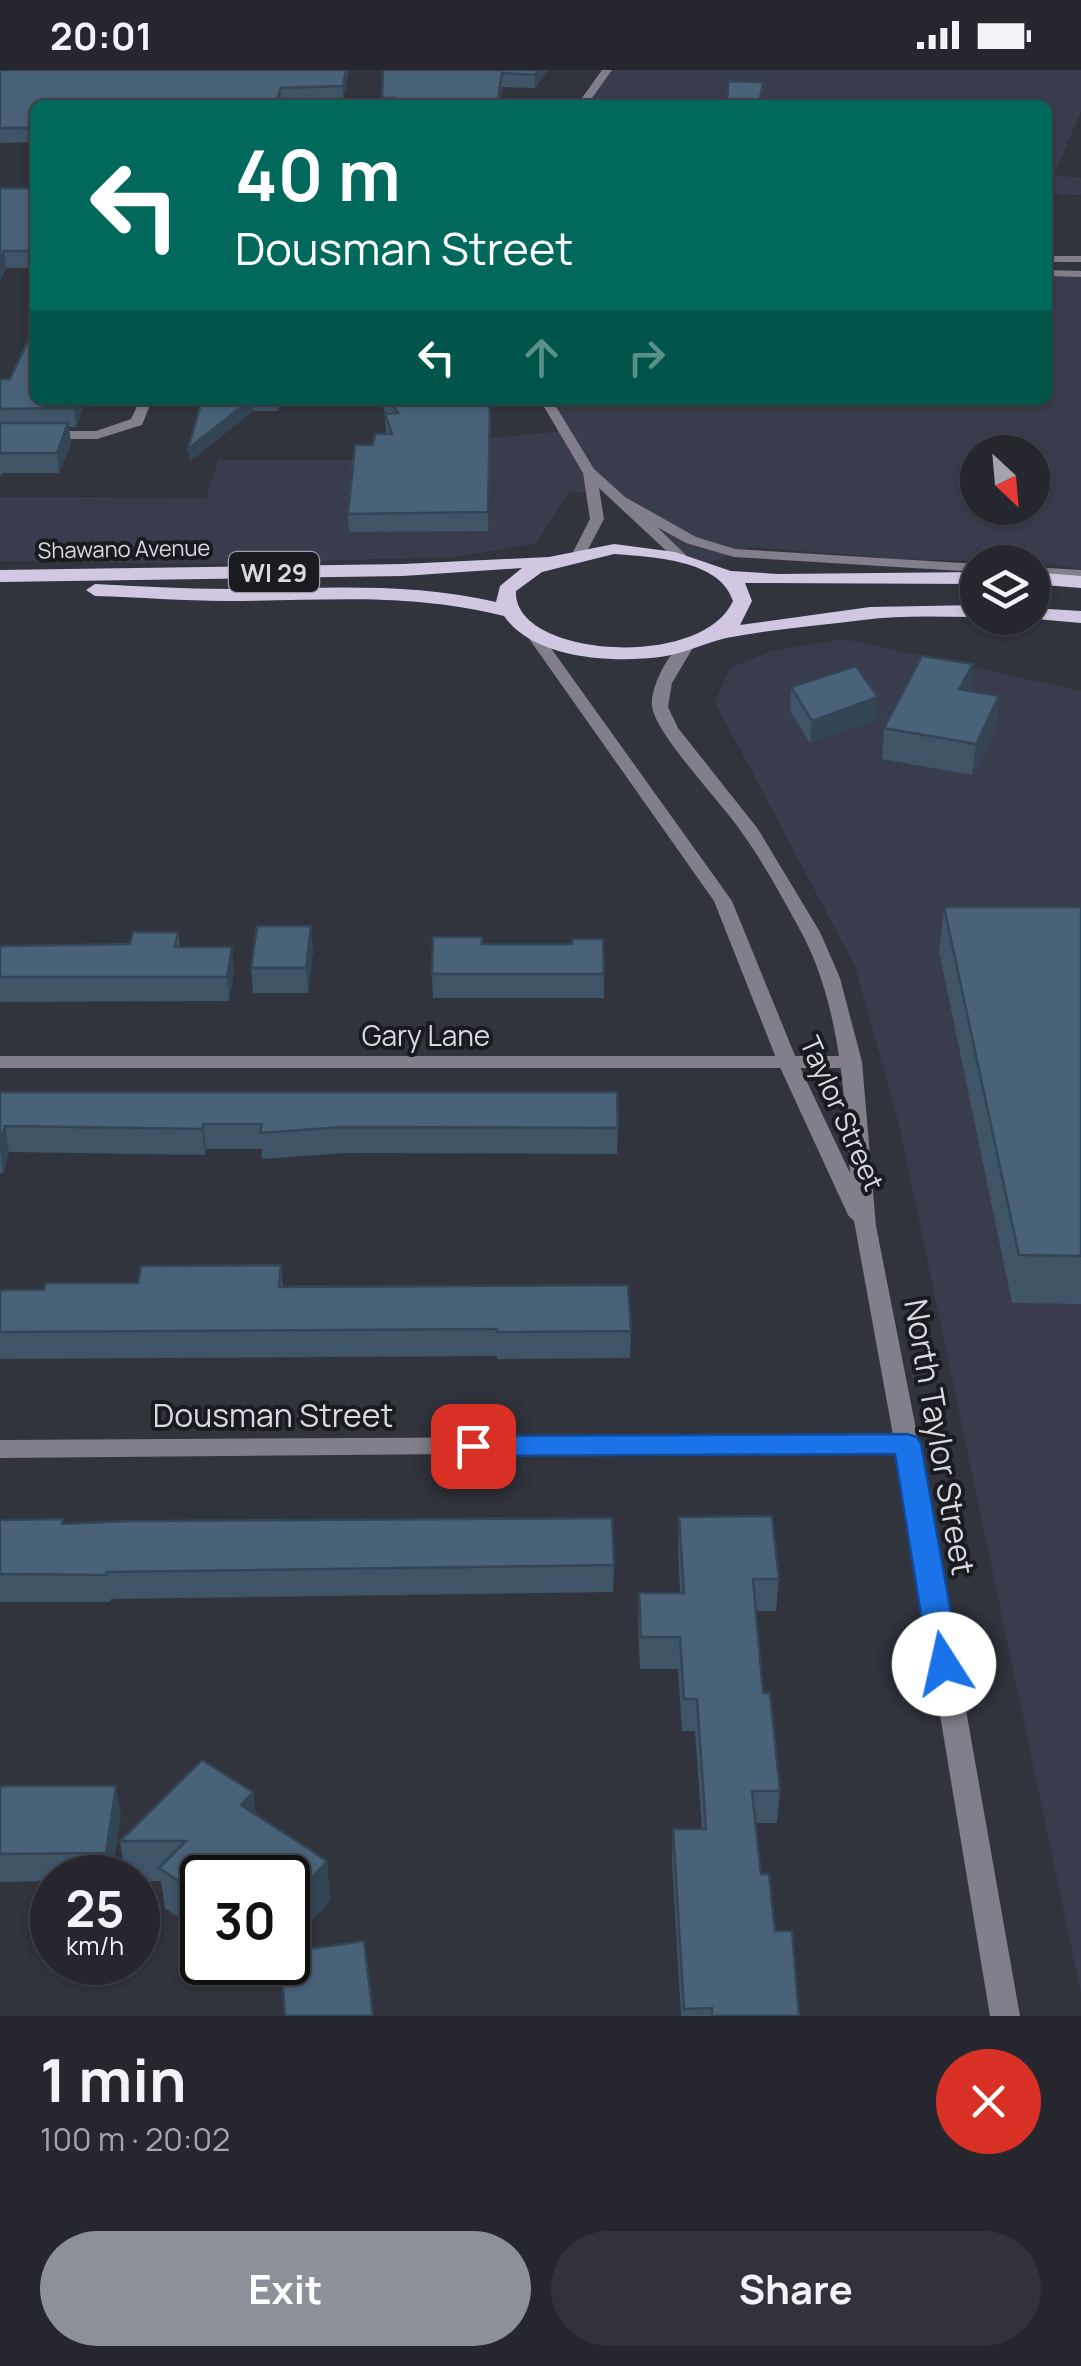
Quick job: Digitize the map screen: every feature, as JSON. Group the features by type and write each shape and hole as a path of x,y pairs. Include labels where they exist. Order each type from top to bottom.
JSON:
{"main road":[{"name":"WI 29","path":"509,610 507,596 513,583 548,560 580,552 648,550 680,556 726,576 778,580 960,578"},
{"name":"Shawano Avenue","path":"0,576 403,570 548,560"},
{"path":"716,634 733,621 741,606 738,590 726,576"},
{"path":"1050,577 1081,582"},
{"name":"Shawano Avenue","path":"0,587 224,595 401,592 509,610"},
{"path":"509,610 534,633 565,645 605,652 646,652 686,646 716,634 870,613 960,611"},
{"path":"1050,615 1081,616"}],"street":[{"path":"586,100 607,70"},
{"path":"1052,259 1081,260"},
{"path":"1052,273 1081,274"},
{"path":"0,435 97,434 127,428 140,417 144,405"},
{"path":"549,405 590,471 680,556"},
{"path":"580,552 597,519 590,471"},
{"path":"618,499 691,540 734,553 960,567"},
{"path":"1050,574 1081,574"},
{"name":"Taylor Street","path":"534,633 724,901 788,1063 864,1226"},
{"name":"Taylor Street","path":"686,646 664,683 660,707 670,729 749,829 810,932 830,978 852,1062 864,1226"},
{"name":"Gary Lane","path":"0,1062 852,1062"},
{"name":"North Taylor Street","path":"864,1226 907,1444 1005,2016"},
{"name":"Dousman Street","path":"0,1449 907,1444"}],"shaded area":[{"path":"607,70 1081,70 1081,111 1054,175 1081,178 1081,195 1052,194 1052,100 586,100"},
{"path":"1052,273 1081,274 1081,569 1050,565 1050,545 960,545 960,560 750,547 706,564 680,556 609,491 568,493 536,543 455,557 211,564 0,561 0,497 206,498 218,460 352,460 353,452 563,431 549,405 1052,405"},
{"path":"845,639 1081,691 1081,1993 898,1120 855,966 715,702 730,668 771,651"}],"building":[{"path":"0,70 346,70 343,86 281,88 277,100 30,100 30,128 0,128"},
{"path":"383,70 538,70 535,75 502,73 498,100 382,98"},
{"path":"728,81 763,82 760,100 727,100"},
{"path":"0,188 30,188 30,251 4,251 0,259"},
{"path":"30,337 30,405 75,405 74,408 0,409 0,379 10,379"},
{"path":"201,405 244,405 188,449"},
{"path":"392,405 488,405 488,512 348,514 355,445 373,445 375,434 392,434 385,414 398,413"},
{"path":"0,423 68,423 57,453 0,453"},
{"path":"922,656 973,664 959,689 999,696 976,744 884,728"},
{"path":"856,666 878,697 812,721 791,687"},
{"path":"944,907 1081,907 1081,1256 1019,1255"},
{"path":"257,926 311,926 306,968 251,968"},
{"path":"133,932 178,932 175,947 232,947 227,977 0,977 0,946 130,944"},
{"path":"433,937 482,937 482,944 572,944 572,939 603,939 604,974 432,974"},
{"path":"0,1092 617,1092 618,1128 343,1127 260,1133 262,1124 203,1124 202,1129 5,1126 0,1145"},
{"path":"281,1265 279,1287 628,1285 631,1331 0,1332 0,1290 44,1290 46,1283 138,1283 141,1266"},
{"path":"772,1516 779,1579 753,1579 763,1693 770,1693 780,1791 752,1791 761,1874 769,1874 775,1931 792,1931 799,2016 712,2016 712,2008 684,2009 673,1829 706,1829 697,1699 684,1699 680,1637 641,1637 639,1593 684,1593 679,1517"},
{"path":"612,1518 614,1565 0,1574 0,1520 63,1519 62,1524"},
{"path":"202,1760 253,1792 241,1805 327,1861 310,1880 310,1855 180,1855 180,1882 160,1867 186,1841 120,1841"},
{"path":"0,1786 116,1786 106,1853 0,1854"},
{"path":"364,1941 373,2016 285,2016 283,1985 310,1985 310,1949"}],"route":[{"path":"473,1446 907,1444 944,1664"}]}
